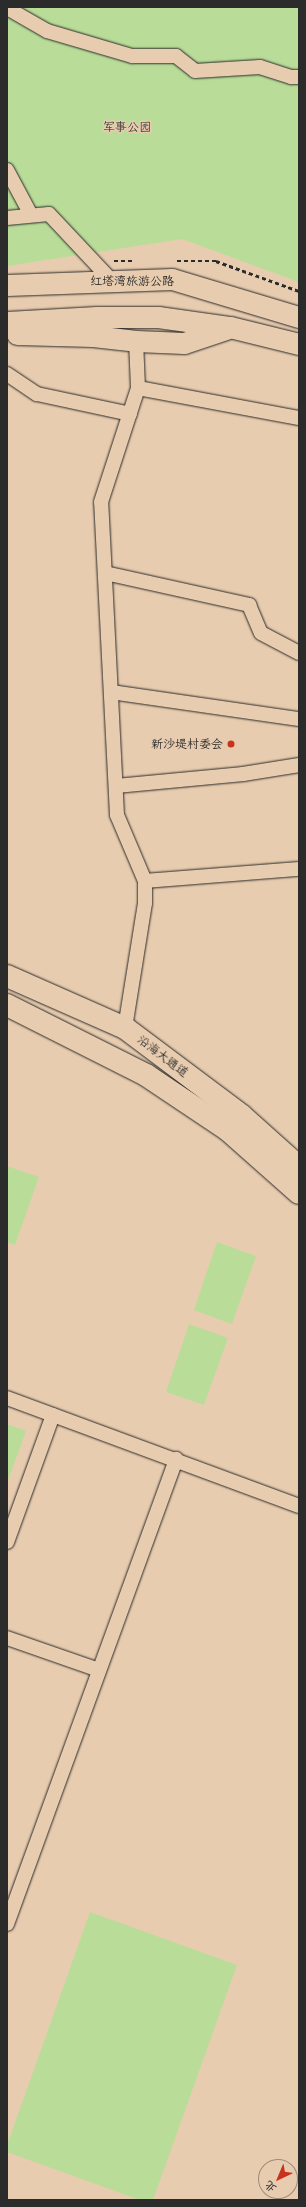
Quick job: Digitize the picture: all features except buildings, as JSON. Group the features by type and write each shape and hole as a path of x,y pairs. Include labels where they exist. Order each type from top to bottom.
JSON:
{"highway":[{"name":"沿海大通道","path":"7,976 125,1028 242,1116 299,1167"},
{"name":"沿海大通道","path":"7,1005 146,1075 228,1130 299,1193"},
{"path":"188,1103 200,1084"}],"main road":[{"name":"红塔湾旅游公路","path":"7,285 81,282 112,270 172,279 299,317"},
{"path":"7,298 66,291 81,282"},
{"path":"7,322 96,316 158,317 230,328 299,344"},
{"path":"7,335 93,336 136,341 184,342 230,328"}],"street":[{"path":"7,8 47,31 132,56 176,56 195,71 260,66 291,77 299,76"},
{"path":"7,170 31,215"},
{"path":"7,218 49,214 112,270"},
{"path":"125,1028 145,903 145,881 117,815 101,502 138,388 136,341"},
{"path":"7,374 38,394 130,414"},
{"path":"138,388 299,418"},
{"path":"105,573 248,605 261,633 299,653"},
{"path":"111,692 299,719"},
{"path":"116,786 243,774 299,765"},
{"path":"145,881 299,869"},
{"path":"7,1398 176,1459 299,1506"},
{"path":"8,1535 53,1415"},
{"path":"7,1924 13,1891 99,1670 176,1459"},
{"path":"7,1638 99,1670"}],"path":[{"path":"112,270 137,261"},
{"path":"169,261 216,261 299,291"}],"green space":[{"name":"军事公园","path":"7,7 299,7 299,282 182,239 7,266"},
{"path":"7,1166 39,1177 15,1245 7,1242"},
{"path":"217,1242 256,1256 232,1324 194,1310"},
{"path":"189,1324 228,1338 204,1405 166,1392"},
{"path":"7,1424 26,1431 7,1483"},
{"path":"90,1912 237,1965 153,2200 140,2200 7,2152 7,2145"}],"place":[{"name":"新沙堤村委会","path":"231,744"}]}
